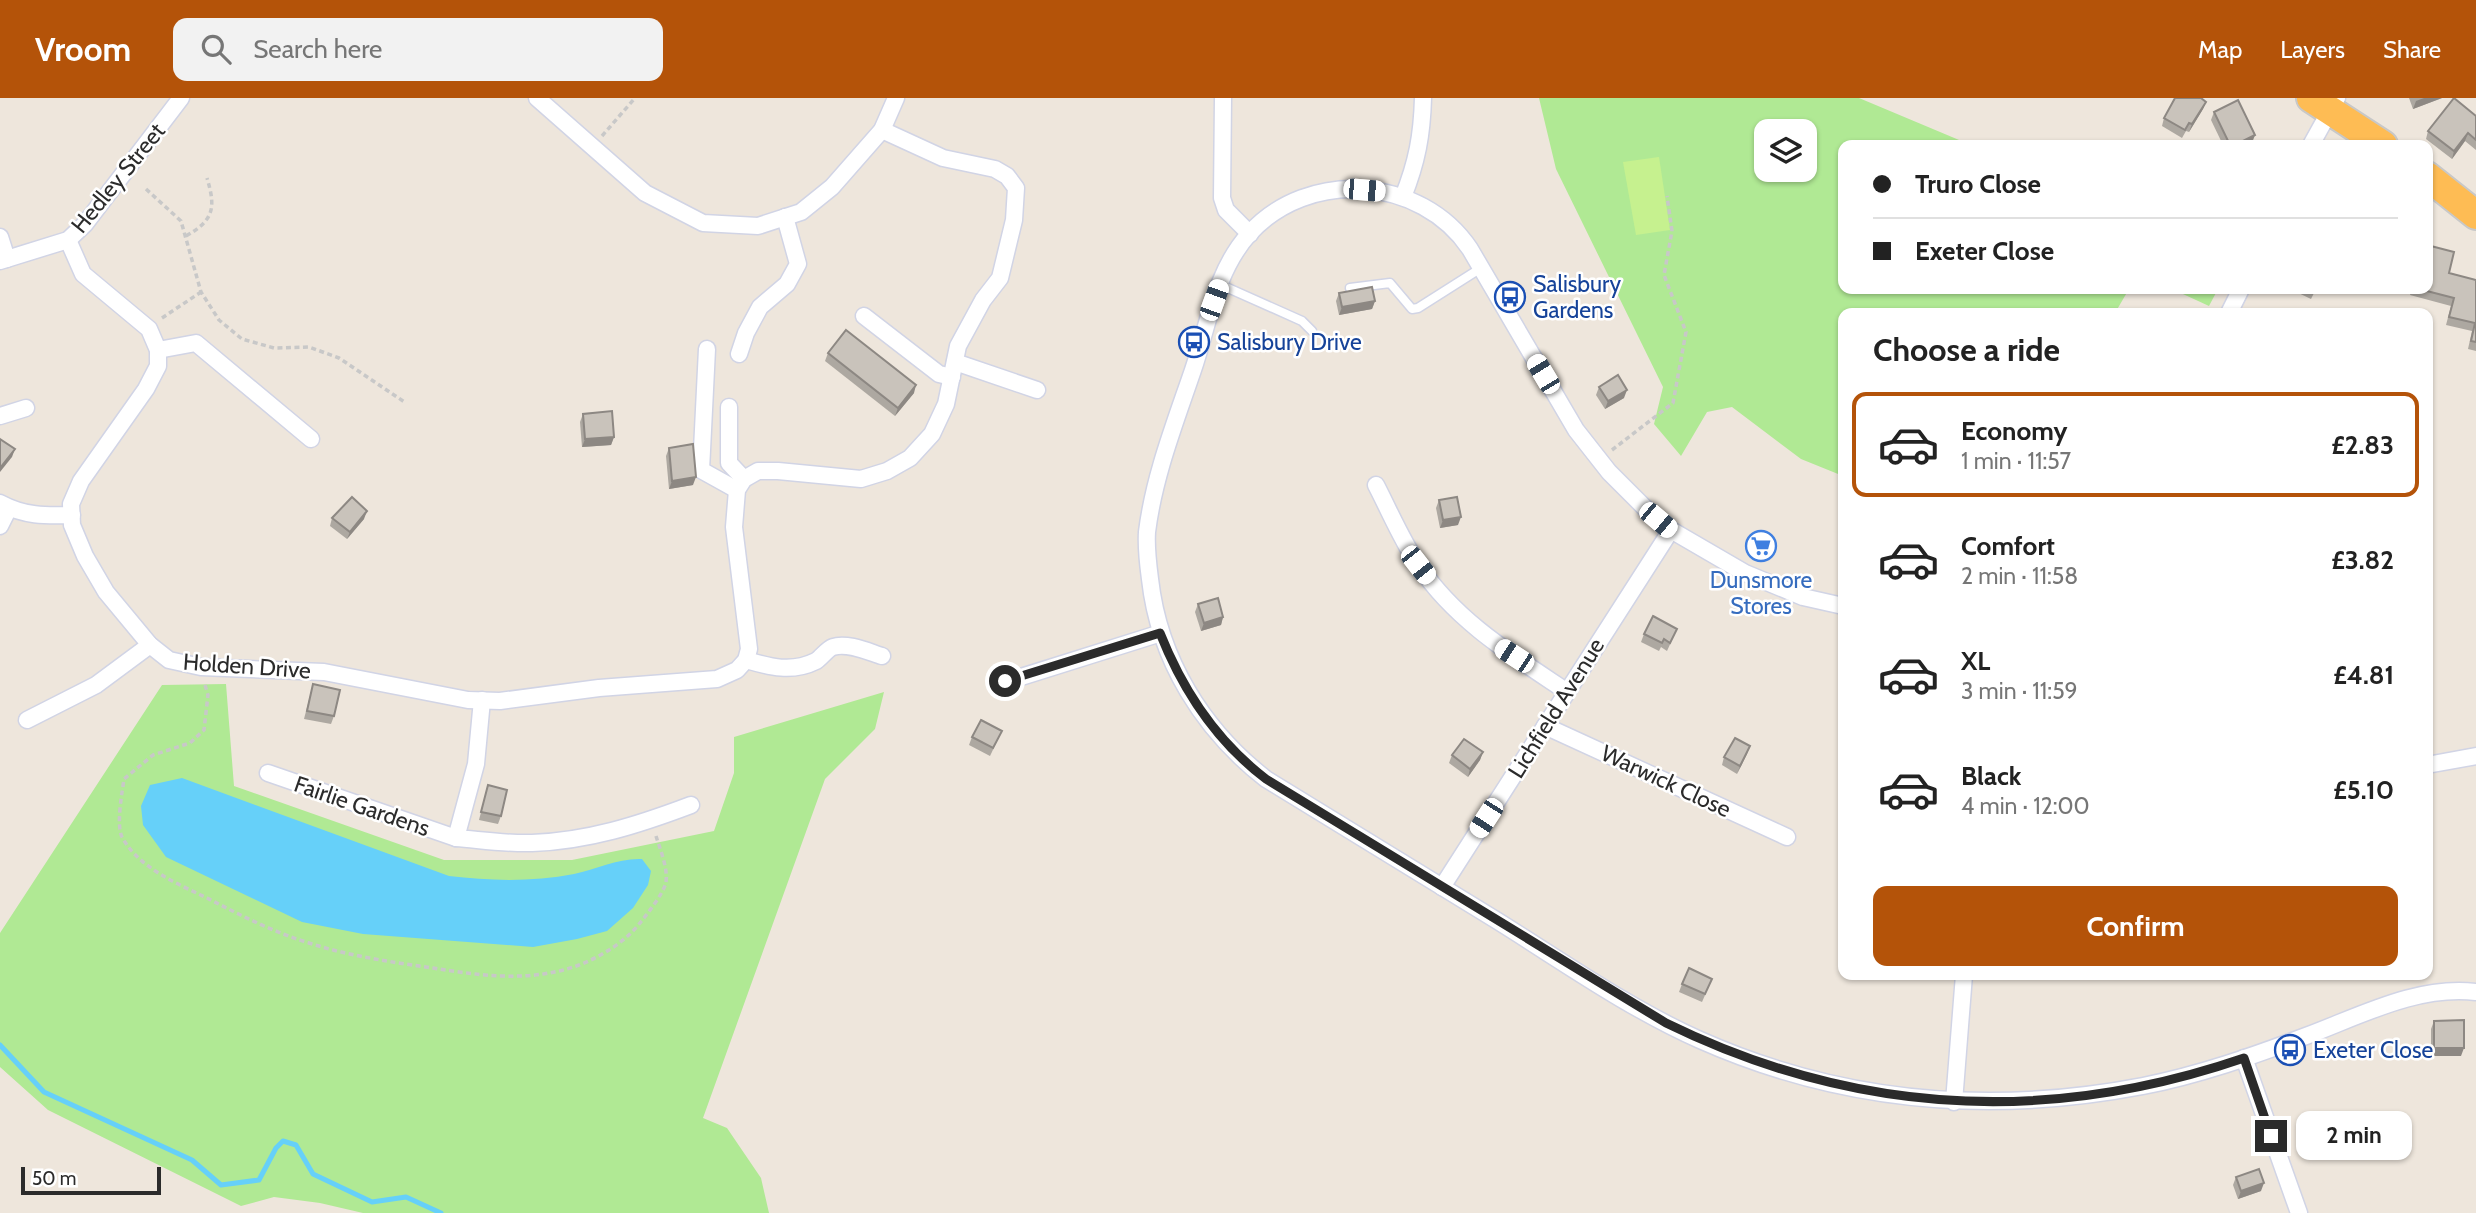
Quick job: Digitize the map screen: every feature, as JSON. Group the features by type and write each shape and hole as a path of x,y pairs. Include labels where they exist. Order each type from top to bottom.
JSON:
{"highway":[{"path":"2325,102 2376,140"},
{"path":"2433,181 2476,215"}],"street":[{"name":"Hedley Street","path":"0,237 4,260 68,240 85,224 181,98"},
{"path":"537,98 645,193 703,223 758,226 801,212 832,187 882,130 896,98"},
{"path":"1223,98 1222,198 1226,210 1250,234"},
{"path":"1403,197 1415,166 1422,131 1423,98"},
{"path":"2313,140 2325,102"},
{"path":"740,485 758,471 861,479 887,471 910,458 932,434 946,404 958,346 1000,278 1014,220 1016,188 1007,176 995,169 943,158 882,130"},
{"path":"1838,605 1803,597 1745,573 1671,530 1625,488 1599,460 1562,408 1457,230 1430,209 1403,197 1349,189 1328,191 1304,198 1276,212 1250,234 1235,254 1219,284 1195,366 1168,440 1147,536 1154,612 1160,633 1188,691 1233,752 1266,779 1666,1023 1767,1067 1828,1083 1884,1094 1954,1102 2039,1101 2074,1098 2174,1080 2244,1058 2398,1000 2443,992 2476,992"},
{"path":"739,354 746,333 760,307 787,284 798,264 785,217"},
{"path":"0,526 5,505 17,512 40,516 72,515 71,504 81,481 146,389 158,366 159,350 149,329 83,274 68,240"},
{"path":"864,316 939,374 953,370 1037,390"},
{"path":"159,350 196,343 311,439"},
{"path":"707,349 701,470 740,485"},
{"path":"729,407 729,463 740,485 734,527 749,649 746,660 779,669 799,667 817,660 833,647 848,647 882,656"},
{"path":"0,416 26,408"},
{"path":"1376,485 1418,565 1443,595 1492,641 1566,691"},
{"name":"Holden Drive","path":"72,515 72,525 85,556 106,592 150,645 169,660 201,667 324,672 468,700 500,701 599,688 718,679 729,676 746,660"},
{"name":"Lichfield Avenue","path":"1442,887 1671,530"},
{"path":"1005,681 1160,633"},
{"path":"27,720 96,685 150,645"},
{"name":"Fairlie Gardens","path":"456,838 476,764 482,700"},
{"name":"Warwick Close","path":"1545,726 1787,836"},
{"path":"2433,764 2476,756"},
{"name":"Fairlie Gardens","path":"268,773 456,838 531,844 587,837 650,821 691,805"},
{"path":"1954,1102 1964,980"},
{"path":"2244,1058 2299,1213"}],"lane":[{"path":"1350,288 1390,283 1412,309 1481,268"},
{"path":"1219,284 1301,321 1312,331"}],"path":[{"path":"593,147 635,98"},
{"path":"185,236 198,229 210,216 213,199 208,178"},
{"path":"146,189 181,221 201,292 219,320 242,339 274,348 309,347 339,358 406,403"},
{"path":"1599,460 1673,403 1686,332 1664,275 1672,231 1667,196"},
{"path":"149,329 186,300 201,292"},
{"path":"201,667 208,695 204,730 190,743 153,755 124,779 120,813 121,835 142,862 178,884 249,919 308,943 362,957 454,972 516,976 550,973 587,963 632,933 666,883 662,856 650,821"}],"green space":[{"path":"1539,98 1859,98 1959,140 1838,140 1838,294 2126,294 2118,308 1838,308 1838,474 1801,459 1732,407 1707,412 1681,456 1654,424 1663,387 1556,169"},
{"path":"1659,157 1670,230 1636,235 1623,162"},
{"path":"2183,294 2215,294 2209,306"},
{"path":"226,684 234,786 444,860 572,860 714,831 734,773 734,737 884,692 875,729 825,779 703,1118 727,1128 761,1178 769,1213 363,1213 320,1203 274,1197 241,1206 48,1110 0,1067 0,933 162,685"}],"water":[{"path":"182,778 449,876 496,880 543,878 574,874 633,859 642,859 651,871 648,885 633,908 607,931 533,947 363,934 302,922 166,857 143,825 141,806 150,785"}],"building":[{"path":"2175,98 2201,98 2206,102 2185,130 2164,118"},
{"path":"2454,98 2476,116 2476,140 2468,133 2454,151 2428,131"},
{"path":"2238,100 2255,135 2245,140 2228,140 2214,112"},
{"path":"2433,247 2454,252 2449,273 2476,280 2476,342 2471,341 2475,323 2449,317 2454,298 2433,293"},
{"path":"1372,287 1375,301 1342,307 1339,293"},
{"path":"846,330 916,385 898,408 828,353"},
{"path":"1618,375 1627,390 1608,401 1599,387"},
{"path":"612,411 614,437 585,439 583,414"},
{"path":"0,439 15,449 0,468"},
{"path":"693,444 696,477 672,481 669,448"},
{"path":"352,497 367,511 350,532 332,518"},
{"path":"1457,497 1461,517 1443,520 1439,500"},
{"path":"1218,598 1223,617 1204,623 1198,604"},
{"path":"1653,616 1677,629 1670,643 1664,639 1662,643 1644,634"},
{"path":"313,684 340,690 334,716 307,711"},
{"path":"981,720 1002,731 993,748 972,737"},
{"path":"1735,738 1750,746 1740,766 1724,757"},
{"path":"1464,739 1483,752 1470,769 1452,755"},
{"path":"488,785 507,790 501,816 481,812"},
{"path":"1689,968 1712,979 1705,994 1682,984"},
{"path":"2464,1020 2464,1048 2434,1048 2434,1021"},
{"path":"2259,1169 2264,1183 2241,1191 2236,1177"}],"waterway":[{"path":"0,1045 44,1092 192,1160 221,1185 259,1180 276,1148 283,1141 296,1145 313,1174 372,1202 406,1197 441,1213"}],"place":[{"name":"Salisbury Gardens","path":"1510,297"},
{"name":"Salisbury Drive","path":"1194,342"},
{"name":"Dunsmore Stores","path":"1761,546"},
{"name":"Exeter Close","path":"2290,1050"}],"route":[{"path":"1005,681 1160,633 1188,691 1217,733 1233,752 1266,779 1666,1023 1767,1067 1884,1094 1954,1102 2003,1102 2074,1098 2142,1086 2207,1071 2244,1058 2271,1136"}]}
